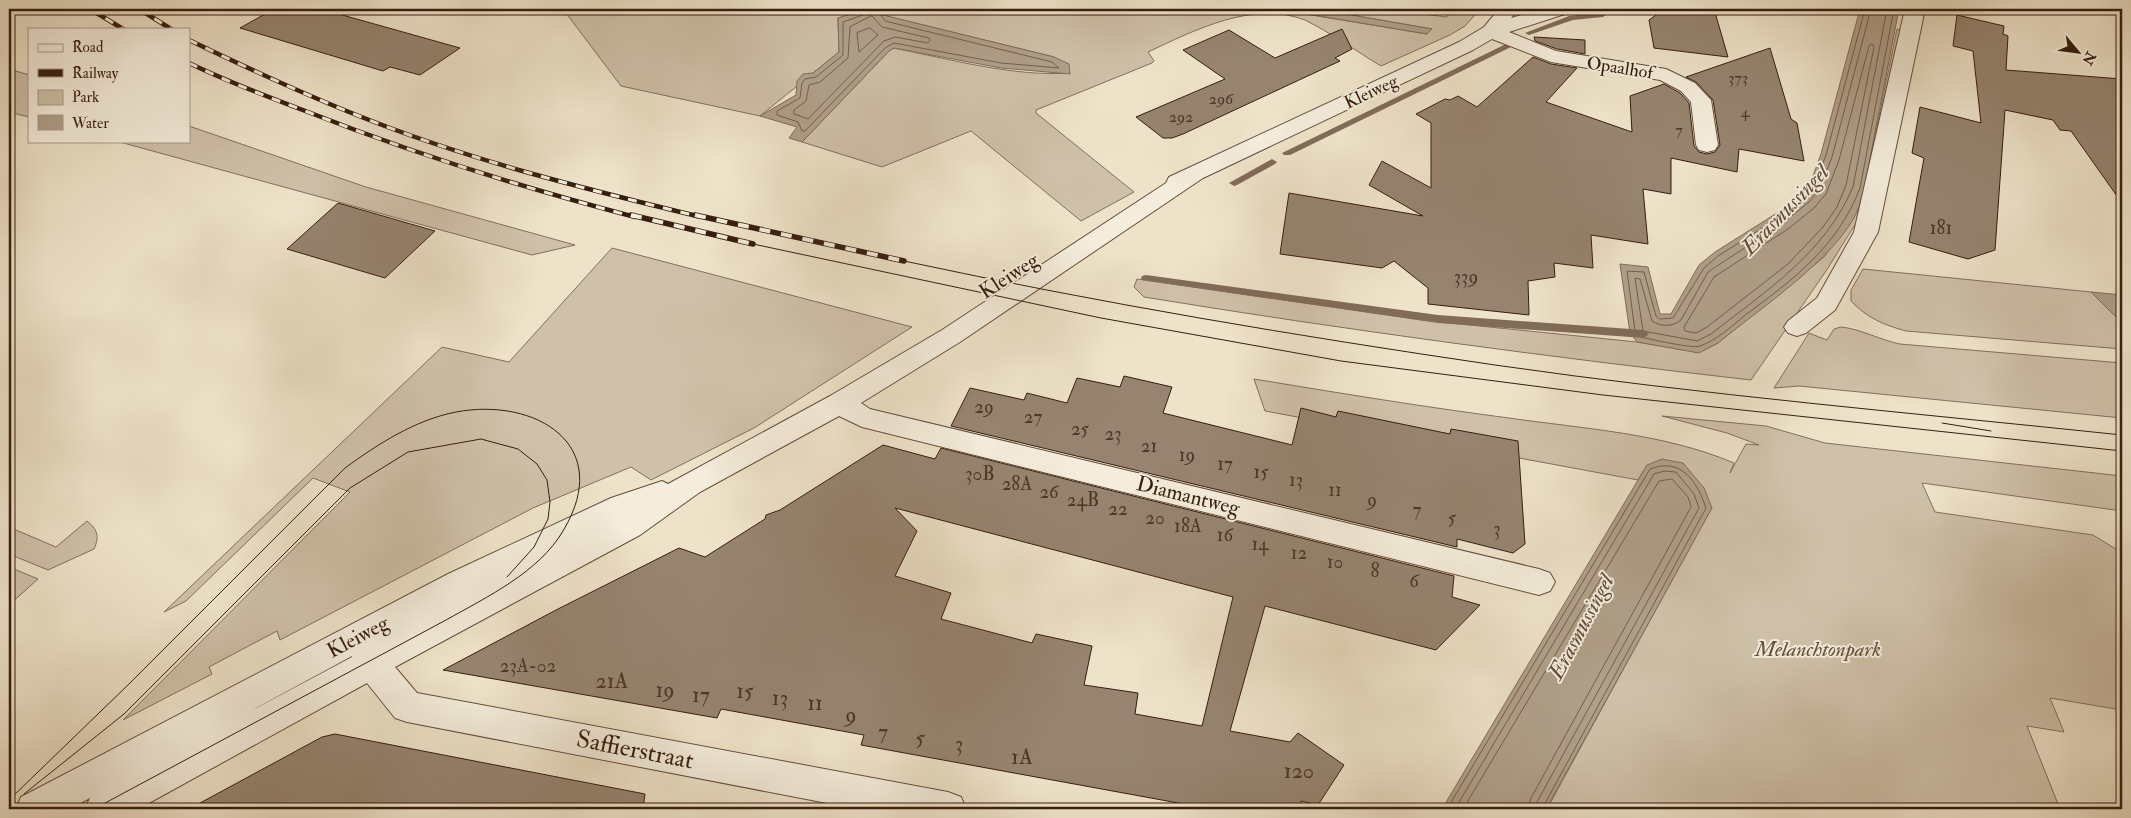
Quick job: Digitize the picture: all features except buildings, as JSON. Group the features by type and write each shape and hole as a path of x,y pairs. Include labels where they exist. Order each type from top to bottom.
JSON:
{"street":[{"name":"Kleiweg","path":"1491,31 1509,9"},
{"name":"Kleiweg","path":"34,809 366,650 556,563 629,526 690,484 840,403 951,336 1194,175 1451,54 1491,31 1561,9"},
{"path":"1797,327 1826,304 1866,232 1915,9"},
{"name":"Opaalhof","path":"1491,31 1551,56 1666,75 1688,86 1701,100 1707,145"},
{"name":"Diamantweg","path":"840,403 862,417 1539,582"},
{"name":"Kleiweg","path":"103,809 366,650"},
{"name":"Saffierstraat","path":"366,650 407,706 948,809"}],"green space":[{"path":"563,9 868,9 838,18 839,52 760,116 621,86"},
{"path":"905,9 1275,9 1427,34 1432,29 1317,9 1383,9 1447,17 1449,9 1480,9 1465,26 1450,35 1381,66 1305,20 1265,13 1225,20 1148,52 1154,61 1152,63 1036,110 1036,113 1134,192 1081,221 971,131 882,167 802,142 894,48 1004,70 1049,74 1070,73 1054,57 882,15"},
{"path":"1897,29 1902,30 1863,212 1826,271 1751,380 1599,362 1296,321 1144,297 1134,287 1137,279 1430,321 1637,342 1699,352 1718,343 1824,257 1857,212 1864,189"},
{"path":"9,69 28,75 28,117 9,112"},
{"path":"190,126 366,187 575,245 532,255 120,142 190,142"},
{"path":"612,248 912,327 754,428 651,480 631,467 533,508 280,640 277,631 209,667 212,674 123,720 350,492 313,478 186,601 164,612 442,347 509,362"},
{"path":"1863,269 2091,292 2122,323 2122,349 1898,329 1870,316 1851,301 1851,290"},
{"path":"1841,327 1900,344 2122,363 2122,418 1799,386 1774,388 1809,333 1827,340 1834,329"},
{"name":"Melanchtonpark","path":"1254,379 1413,405 1652,438 1707,453 1734,463 1730,473 1746,444 1759,445 1727,433 1662,416 1766,426 1825,443 2122,476 2122,511 1922,483 1935,512 2093,535 2119,551 2122,557 2122,710 2050,698 2064,732 2027,726 2060,809 1547,809 1712,507 1647,465 1638,480 1265,411"},
{"path":"87,521 93,527 97,537 94,549 48,570 9,554 9,527 56,547"},
{"path":"9,567 38,579 9,605"}],"water":[{"path":"868,9 905,9 883,15 1054,57 1069,64 1070,74 1001,68 894,48 802,142 789,138 797,127 760,116 796,95 797,81 803,74 813,73 839,52 838,18"},
{"path":"1277,9 1317,9 1432,29 1427,34"},
{"name":"Erasmussingel","path":"1860,9 1899,9 1864,189 1857,212 1846,230 1832,248 1795,282 1718,343 1699,353 1637,342 1630,333 1620,264 1648,267 1660,314 1671,314 1699,265 1715,252 1777,213 1802,194 1810,184 1821,154"},
{"path":"2091,292 2122,295 2122,323"},
{"name":"Erasmussingel","path":"1662,459 1683,463 1704,488 1712,508 1546,809 1442,809 1647,465"}],"waterway":[{"path":"1529,33 1572,18 1600,15 1610,9"},
{"path":"1287,153 1509,46"},
{"path":"1234,183 1272,162"},
{"path":"1146,278 1438,319 1644,334"}],"tram line":[{"path":"753,244 1101,318 1341,361 1603,395 2122,451"},
{"path":"904,261 1051,291 1199,318 1495,365 1730,395 2122,435"},
{"path":"9,800 129,684 345,468 370,450 426,421 456,412 486,409 514,412 539,420 559,434 573,452 579,474 577,501 563,531 553,546 526,571 495,593 446,620 94,809"},
{"path":"1942,423 1991,431"},
{"path":"24,794 124,714 350,488 408,452 481,439 518,449 537,464 547,480 550,502 548,519 534,547 507,577"}],"railway":[{"path":"90,9 121,28"},
{"path":"139,9 169,28"},
{"path":"190,40 316,98 401,132 485,160 614,196 701,217"},
{"path":"190,63 263,95 429,156 511,182 635,217"},
{"path":"631,215 753,244"},
{"path":"695,215 904,261"}]}
